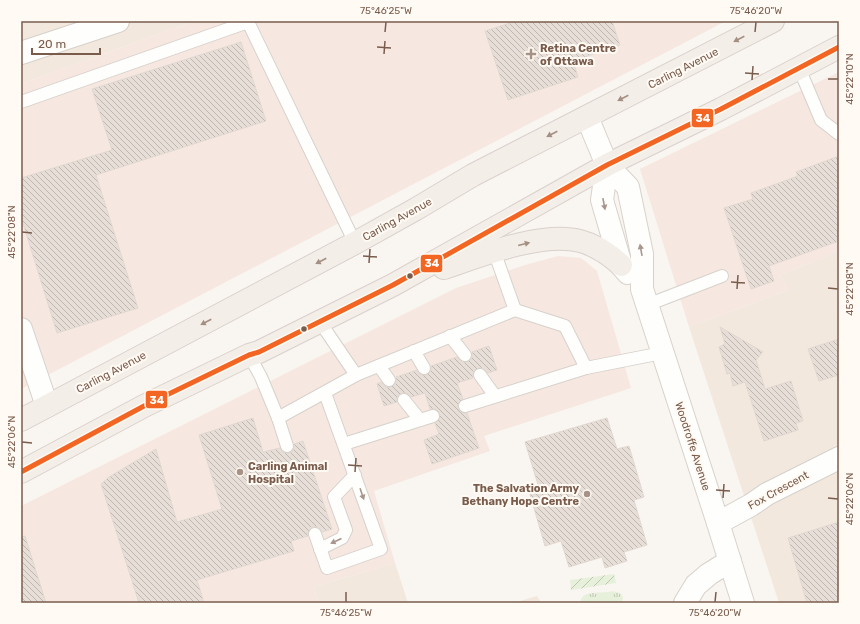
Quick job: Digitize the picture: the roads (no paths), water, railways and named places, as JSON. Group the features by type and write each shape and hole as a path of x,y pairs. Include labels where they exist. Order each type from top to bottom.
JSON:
{"main road":[{"path":"21,53 118,21"},
{"name":"Carling Avenue","path":"21,420 355,243 473,175 774,21"},
{"path":"21,472 144,406 249,355 260,352 393,285 607,165 721,109 839,47"},
{"path":"587,117 607,165"},
{"name":"Woodroffe Avenue","path":"607,165 602,200 621,265 644,297"},
{"name":"Woodroffe Avenue","path":"607,165 628,187 642,254 644,297 743,603"},
{"path":"393,285 494,251 529,242 566,239 579,240 607,253 621,265"},
{"path":"21,329 47,406"},
{"name":"Fox Crescent","path":"718,523 751,505 767,494 839,458"},
{"path":"685,603 696,586 709,574 730,561"}],"lane":[{"path":"21,102 248,22 355,243"},
{"path":"799,68 821,120 839,134"},
{"path":"494,251 515,310"},
{"path":"644,297 722,276"},
{"path":"278,418 356,375 515,310 565,326 586,368"},
{"path":"320,322 356,375"},
{"path":"450,336 465,355"},
{"path":"414,351 424,368"},
{"path":"465,406 586,368 662,354"},
{"path":"249,355 261,377 278,418 287,446"},
{"path":"379,366 389,380"},
{"path":"480,375 496,396"},
{"path":"315,534 327,568 381,550 325,393"},
{"path":"404,400 420,420"},
{"path":"344,444 433,416"},
{"path":"320,549 342,538 346,530 334,498 355,475"}],"place":[{"name":"Retina Centre of Ottawa","path":"531,54"},
{"name":"Carling Animal Hospital","path":"240,472"},
{"name":"The Salvation Army Bethany Hope Centre","path":"587,494"}]}
